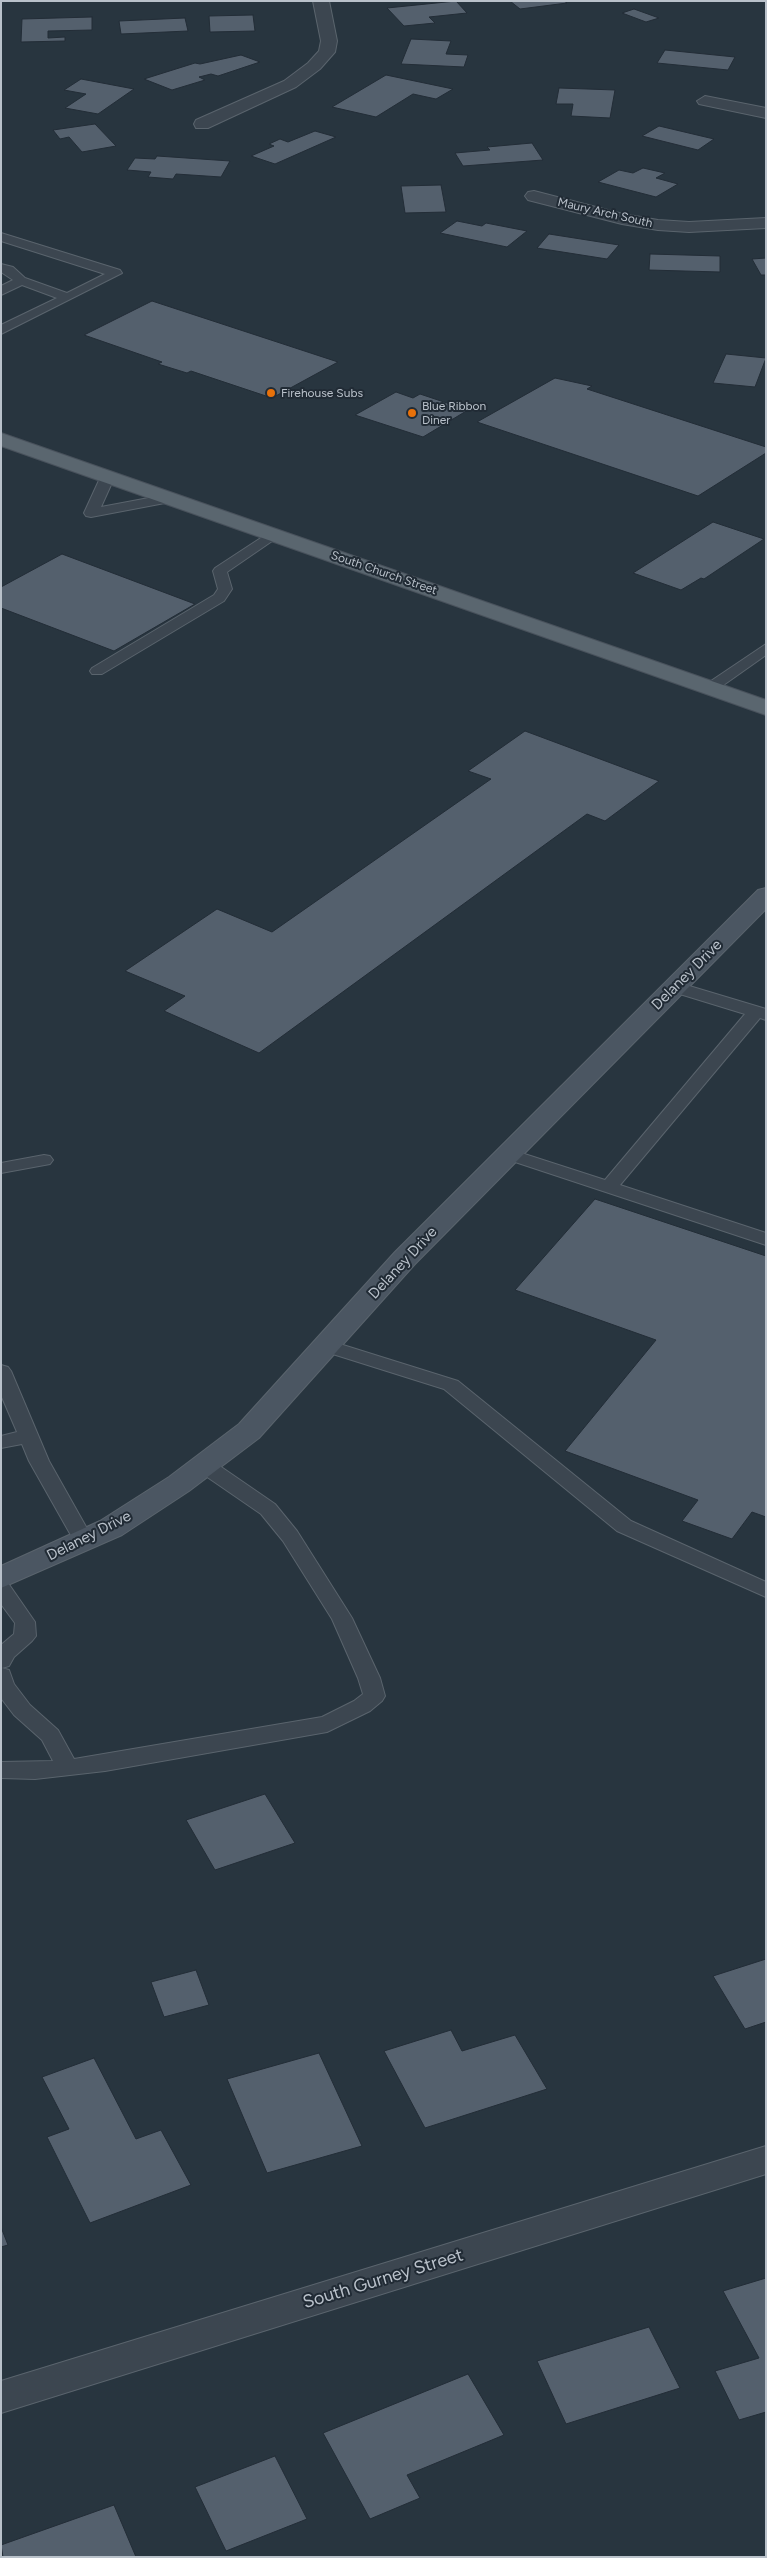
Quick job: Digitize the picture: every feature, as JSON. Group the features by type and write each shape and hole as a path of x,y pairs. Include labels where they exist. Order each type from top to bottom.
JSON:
{"main road":[{"name":"South Church Street","path":"1,439 765,706"}],"street":[{"path":"202,124 290,84 314,66 327,52 329,41 321,1"},
{"path":"706,101 766,113"},
{"name":"Maury Arch South","path":"534,196 622,219 658,225 689,227 766,223"},
{"name":"Delaney Drive","path":"1,1578 110,1528 204,1465 249,1432 405,1258 766,895"},
{"name":"South Gurney Street","path":"1,2397 766,2160"}],"lane":[{"path":"1,237 116,273 1,330"},
{"path":"1,268 9,270 20,282 67,297"},
{"path":"1,291 20,282"},
{"path":"108,476 91,513 170,498"},
{"path":"97,671 219,598 225,589 220,571 273,534"},
{"path":"710,688 766,648"},
{"path":"608,1187 761,1013 676,987"},
{"path":"509,1154 766,1238"},
{"path":"1,1168 44,1160"},
{"path":"327,1346 450,1385 624,1526 766,1590"},
{"path":"1,1371 39,1461 84,1541"},
{"path":"1,1442 29,1436"},
{"path":"1,1770 35,1771 105,1763 327,1724 362,1706 374,1696 370,1678 342,1618 290,1536 268,1509 204,1465"},
{"path":"1,1588 25,1622 25,1636 7,1652 1,1661"},
{"path":"1,1675 4,1686 22,1710 50,1735 67,1767"}],"building":[{"path":"456,1 467,13 429,17 435,23 404,26 387,8"},
{"path":"510,1 564,1 567,3 520,9"},
{"path":"634,9 659,18 646,22 622,13"},
{"path":"253,15 255,31 210,32 209,16"},
{"path":"92,17 92,30 48,31 48,38 65,37 65,41 21,42 22,19"},
{"path":"185,18 188,31 121,34 119,21"},
{"path":"411,39 451,41 446,54 468,55 464,67 401,64"},
{"path":"665,50 735,57 728,70 657,63"},
{"path":"241,55 260,62 218,76 211,74 199,77 205,80 172,90 144,79 195,63 200,64"},
{"path":"386,75 453,89 436,99 413,94 376,117 332,107"},
{"path":"81,79 134,89 98,114 65,108 86,94 64,90"},
{"path":"559,88 615,90 610,118 571,116 573,104 556,104"},
{"path":"95,124 116,146 82,152 69,137 60,139 53,130"},
{"path":"659,126 714,139 698,150 642,136"},
{"path":"315,131 336,137 275,164 251,156 274,146 269,144 280,139 288,142"},
{"path":"532,143 543,160 463,166 455,153 490,150 487,147"},
{"path":"157,156 230,161 221,177 176,174 173,179 148,177 151,172 127,170 135,158 155,159"},
{"path":"643,168 665,173 656,178 678,184 656,197 598,182 619,170 633,173"},
{"path":"441,185 446,212 405,213 401,186"},
{"path":"457,221 482,226 486,223 527,231 507,247 440,233"},
{"path":"549,234 619,245 607,259 537,248"},
{"path":"650,254 720,256 720,272 649,270"},
{"path":"766,258 766,275 761,275 752,259"},
{"path":"152,301 338,362 272,398 191,371 187,373 158,364 162,362 84,335"},
{"path":"726,354 766,358 755,387 713,383"},
{"path":"555,378 592,386 587,389 766,447 766,453 698,496 477,422"},
{"name":"Blue Ribbon Diner","path":"396,392 413,398 420,394 468,410 423,437 355,415"},
{"path":"713,522 764,539 704,579 701,578 681,590 633,573"},
{"path":"62,554 195,604 114,651 1,608 1,587"},
{"path":"525,731 659,781 605,821 587,814 259,1053 164,1011 185,996 125,971 217,909 272,932 491,779 468,771"},
{"path":"595,1199 766,1256 766,1517 752,1512 732,1539 682,1521 698,1500 565,1451 656,1340 515,1290"},
{"path":"265,1794 295,1843 215,1870 186,1820"},
{"path":"766,1959 766,2022 745,2029 713,1976"},
{"path":"196,1970 209,2005 164,2017 151,1982"},
{"path":"451,2030 462,2051 515,2035 547,2089 425,2128 384,2051"},
{"path":"319,2053 362,2146 267,2173 227,2079"},
{"path":"94,2058 136,2139 161,2130 191,2185 90,2223 47,2137 69,2129 42,2077"},
{"path":"1,2227 8,2245 1,2247"},
{"path":"766,2278 766,2412 739,2420 715,2371 759,2358 723,2291"},
{"path":"649,2327 680,2388 566,2424 537,2361"},
{"path":"468,2374 504,2435 407,2475 420,2498 370,2519 323,2433"},
{"path":"275,2456 307,2519 226,2551 195,2487"},
{"path":"114,2505 136,2557 3,2557 1,2545"}],"place":[{"name":"Firehouse Subs","path":"271,393"},
{"name":"Blue Ribbon Diner","path":"412,413"}]}
